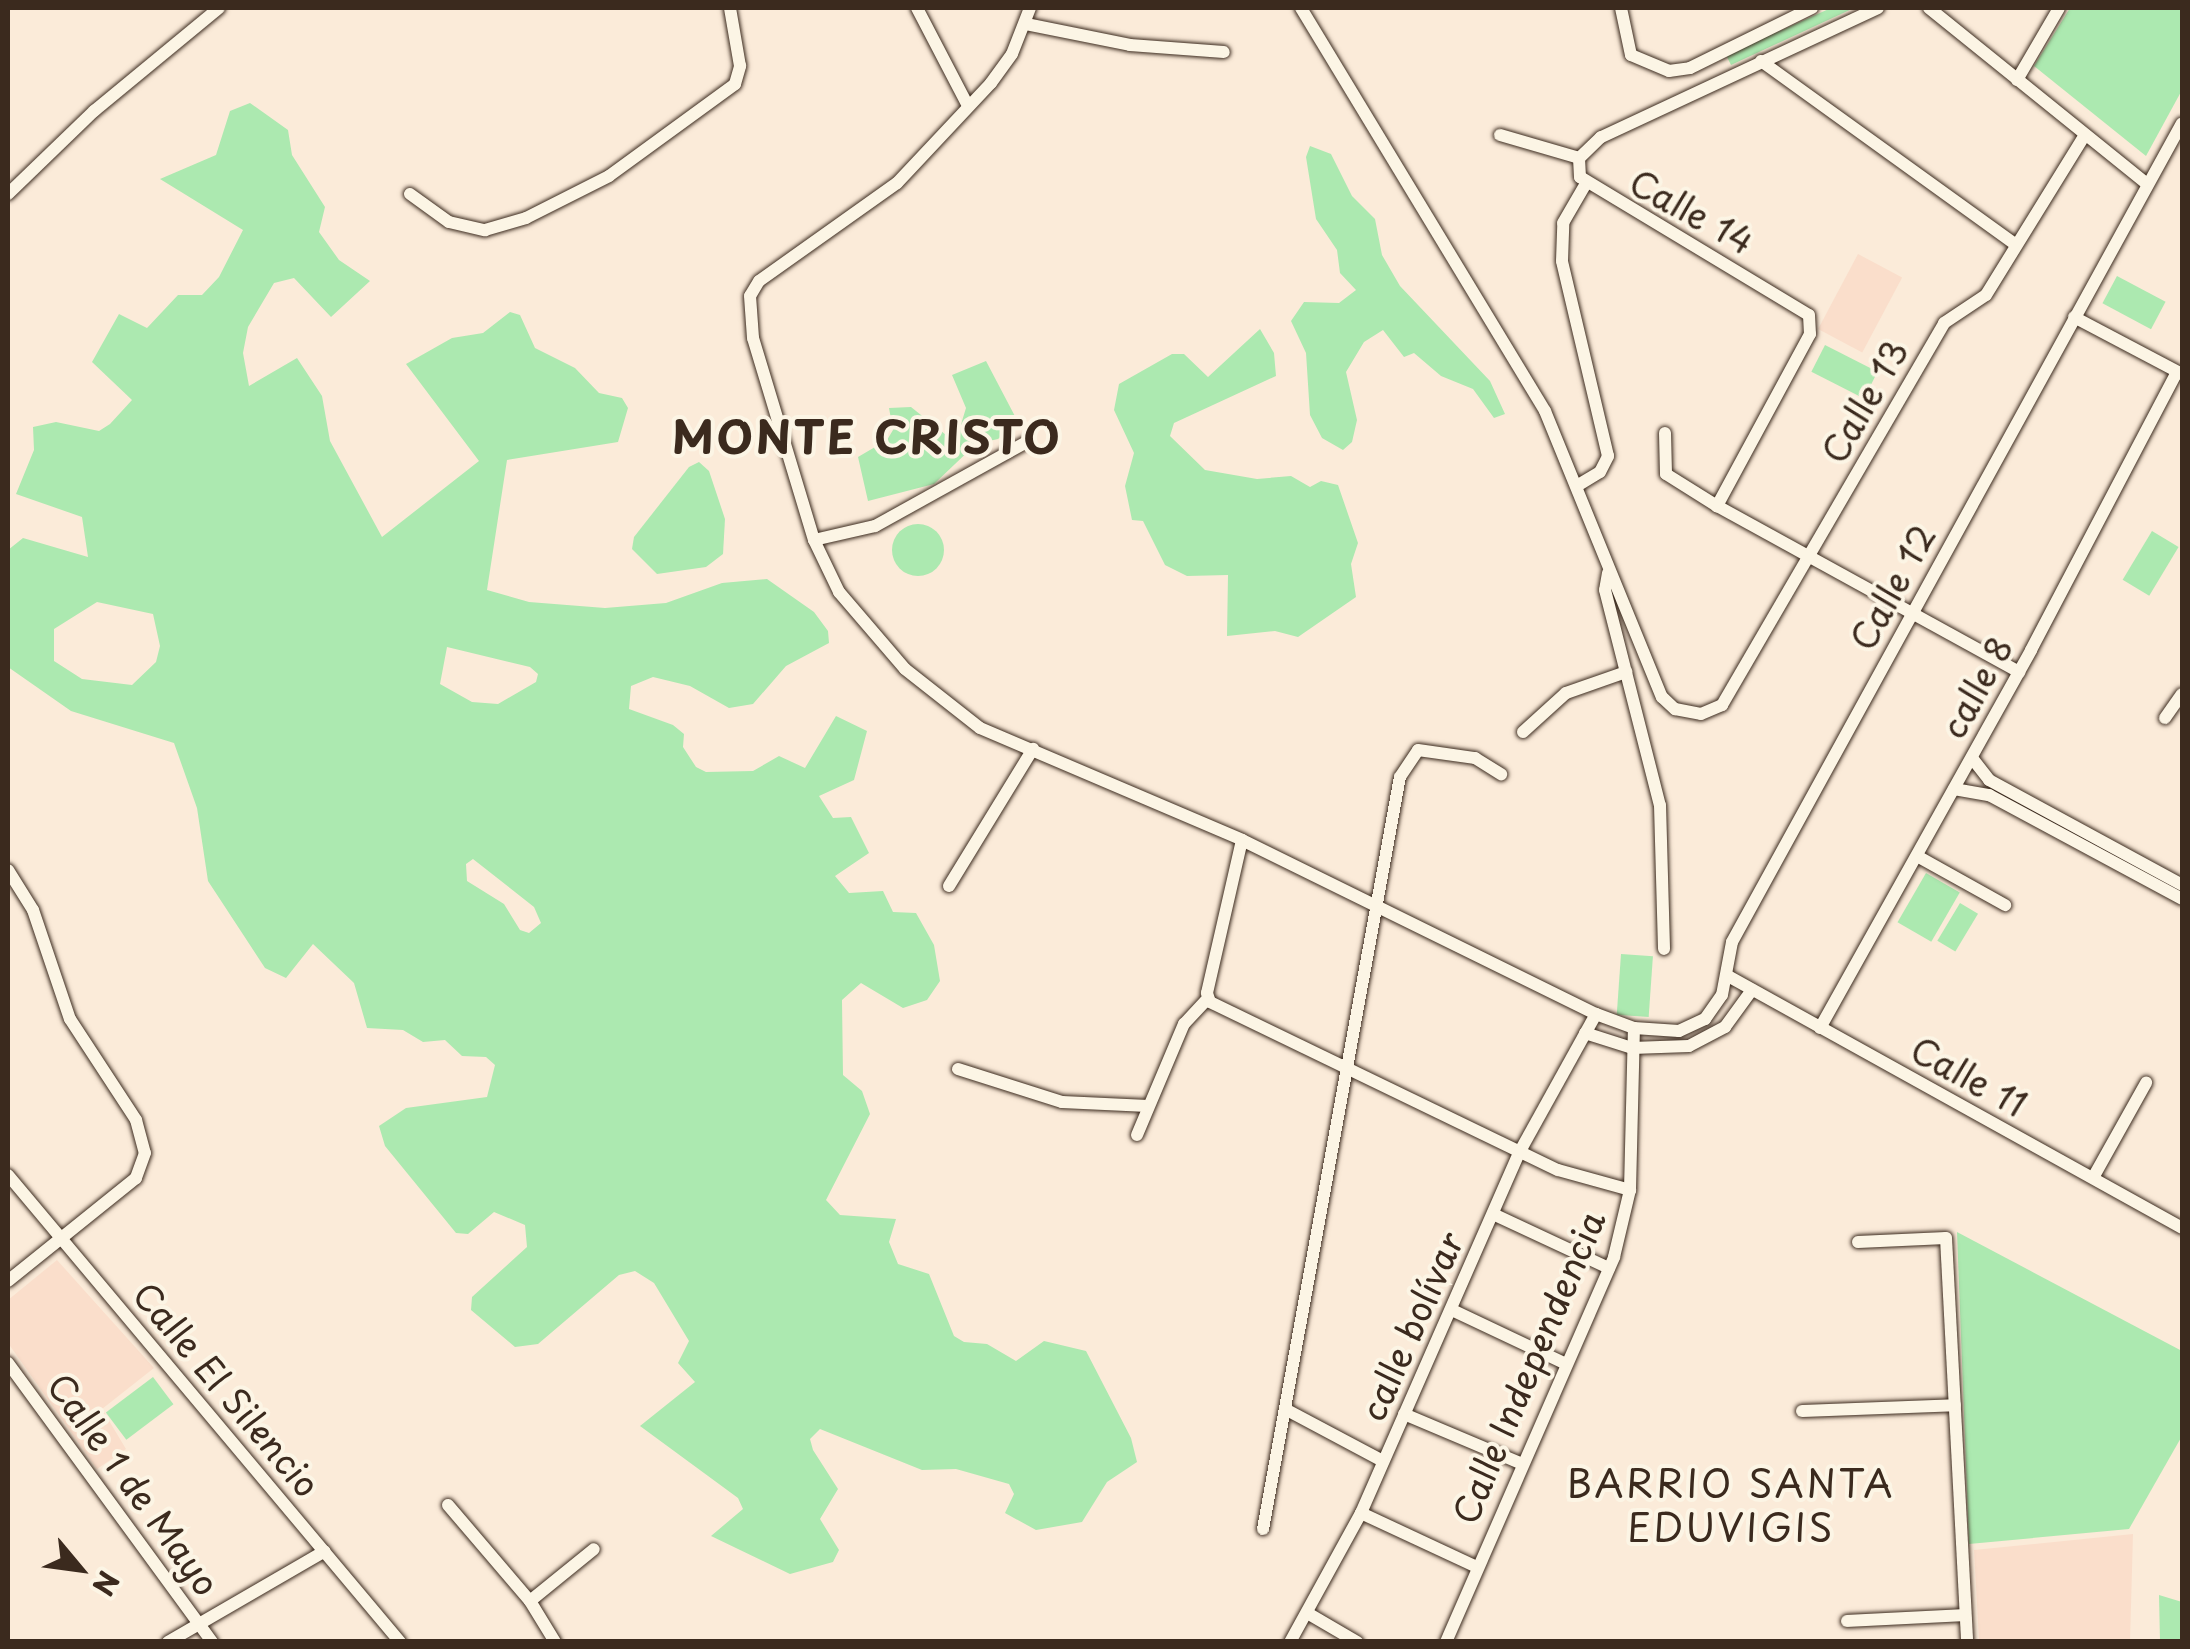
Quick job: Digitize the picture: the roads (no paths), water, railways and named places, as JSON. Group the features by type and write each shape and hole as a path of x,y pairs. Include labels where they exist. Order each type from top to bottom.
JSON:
{"street":[{"path":"8,194 94,111 219,8"},
{"path":"410,194 449,222 485,230 526,218 609,176 735,84 740,66 730,8"},
{"path":"917,8 968,104"},
{"path":"1030,8 1026,24 991,83 897,183 759,281 750,296 753,338 814,540 839,592 904,669 980,728 1242,840 1596,1014 1634,1028"},
{"path":"1301,8 1504,334 1580,484 1608,572 1604,586 1660,805 1664,949"},
{"path":"1621,8 1631,55 1670,70 1690,68 1812,8"},
{"name":"Calle 14","path":"1716,506 1810,334 1809,315 1585,185 1579,158 1601,137 1878,8"},
{"path":"1929,8 2147,184"},
{"path":"2017,80 2060,8"},
{"path":"1026,24 1130,46 1224,52"},
{"path":"1761,61 2016,245"},
{"name":"Calle 12","path":"1634,1028 1664,1033 1694,1026 1722,996 1732,942 2182,123"},
{"path":"1500,135 1579,158"},
{"name":"Calle 13","path":"1608,572 1667,704 1712,712 1944,323 1986,295 2085,135"},
{"path":"1580,484 1600,472 1608,456 1562,261 1563,223 1585,185"},
{"path":"2074,317 2180,373"},
{"name":"calle 8","path":"1820,1028 1972,758 2180,373"},
{"path":"1664,433 1666,474 1716,506 2019,672"},
{"path":"814,540 875,526 1025,442"},
{"path":"1524,732 1566,693 1626,672"},
{"path":"2165,718 2182,694"},
{"path":"950,886 1033,749"},
{"path":"1262,1529 1400,777 1412,752 1475,758 1500,774"},
{"path":"1972,758 1990,780 2182,885"},
{"path":"1954,789 1989,796 2182,898"},
{"path":"1137,1135 1184,1024 1207,998 1242,840"},
{"path":"1917,856 2005,905"},
{"path":"8,870 33,910 70,1019 136,1120 144,1168 8,1281"},
{"name":"Calle 11","path":"1728,976 2182,1228"},
{"path":"1585,1033 1632,1048 1667,1050 1710,1040 1752,990"},
{"path":"1207,998 1345,1072 1520,1152 1630,1190"},
{"name":"calle bolívar","path":"1290,1642 1309,1614 1361,1513 1520,1152 1596,1014"},
{"name":"Calle Independencia","path":"1446,1642 1520,1463 1609,1268 1630,1190 1634,1028"},
{"path":"958,1070 1062,1102 1148,1106"},
{"path":"2094,1176 2146,1084"},
{"name":"Calle El Silencio","path":"8,1175 400,1642"},
{"path":"1493,1214 1609,1268"},
{"path":"1858,1242 1946,1238 1967,1642"},
{"path":"1452,1310 1566,1364"},
{"name":"Calle 1 de Mayo","path":"8,1363 212,1642"},
{"path":"1802,1411 1955,1405"},
{"path":"1285,1409 1383,1461"},
{"path":"1404,1414 1520,1463"},
{"path":"448,1505 530,1601 555,1642"},
{"path":"1361,1513 1477,1567"},
{"path":"530,1601 594,1549"},
{"path":"168,1642 325,1550"},
{"path":"1309,1614 1357,1642"},
{"path":"1847,1621 1965,1616"}],"district":[{"name":"MONTE CRISTO","path":"867,436"},
{"name":"BARRIO SANTA EDUVIGIS","path":"1731,1505"}]}
